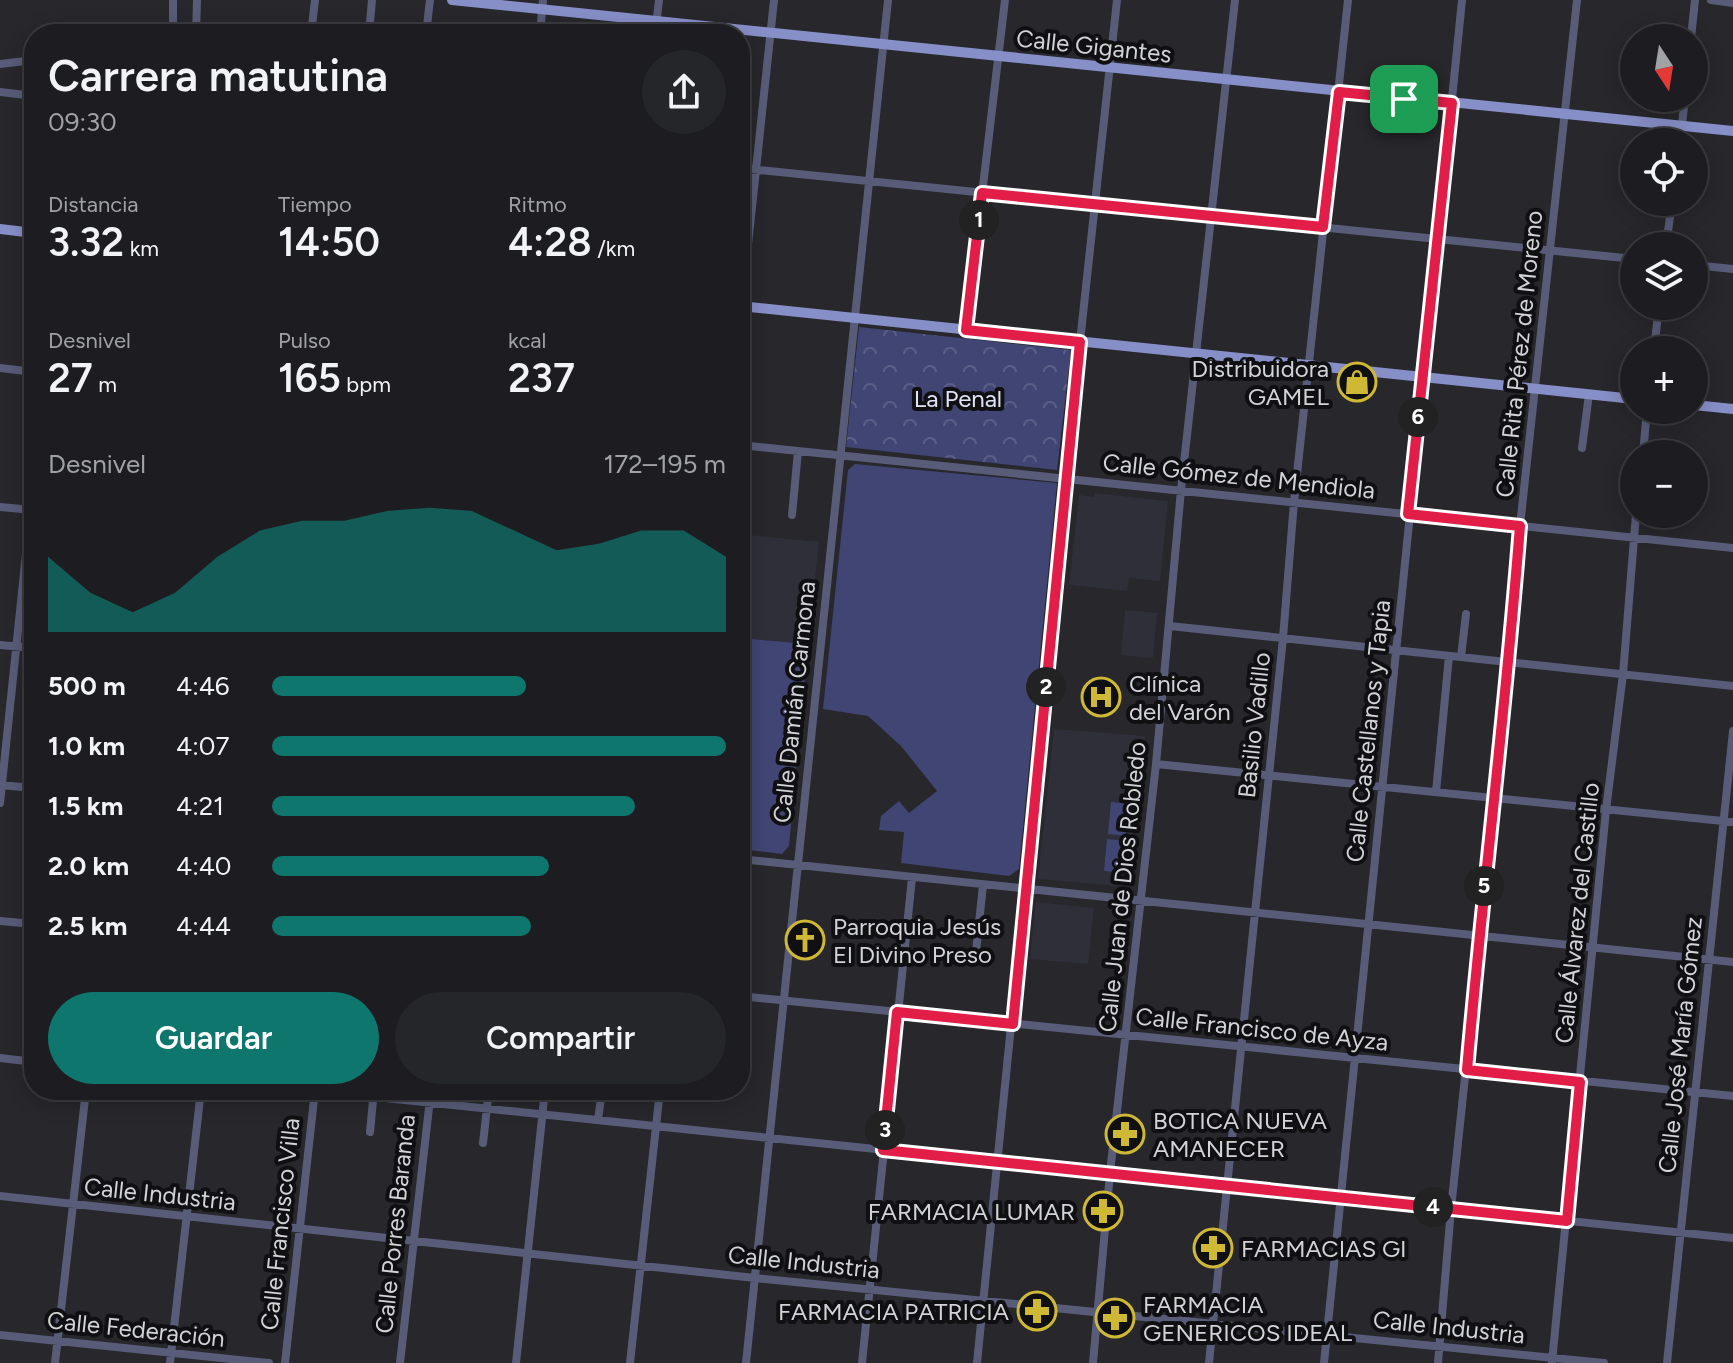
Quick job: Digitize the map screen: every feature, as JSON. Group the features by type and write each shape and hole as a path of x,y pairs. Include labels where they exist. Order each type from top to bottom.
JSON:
{"main road":[{"name":"Calle Gigantes","path":"452,0 543,5 685,24"},
{"name":"Calle Gigantes","path":"750,31 1733,131"},
{"path":"0,229 24,232"},
{"path":"750,307 1620,397"},
{"path":"1708,406 1733,409"}],"street":[{"path":"173,0 173,24"},
{"path":"196,24 197,0"},
{"path":"312,24 315,0"},
{"path":"370,24 372,0"},
{"path":"427,24 430,0"},
{"path":"657,24 659,0"},
{"path":"750,206 774,0"},
{"name":"Calle Damián Carmona","path":"746,1363 888,0"},
{"path":"966,330 1005,0"},
{"path":"977,1363 1117,0"},
{"name":"Calle Juan de Dios Robledo","path":"1093,1363 1110,1173 1170,626 1195,354 1235,0"},
{"name":"Basilio Vadillo","path":"1209,1363 1283,638 1294,502 1348,0"},
{"name":"Calle Castellanos y Tapia","path":"1324,1363 1462,0"},
{"name":"Calle Rita Pérez de Moreno","path":"1438,1363 1520,526 1577,0"},
{"path":"1692,24 1695,0"},
{"path":"1711,0 1733,3"},
{"path":"0,64 24,61"},
{"path":"0,92 24,95"},
{"path":"1682,126 1684,112"},
{"path":"750,169 1620,258"},
{"path":"1708,266 1733,269"},
{"path":"0,368 24,371"},
{"path":"1582,448 1589,394"},
{"name":"Calle Gómez de Mendiola","path":"750,446 1733,548"},
{"path":"792,515 798,451"},
{"path":"0,507 24,509"},
{"name":"Calle Álvarez del Castillo","path":"1552,1360 1606,810 1623,674 1635,528"},
{"path":"0,803 24,578"},
{"path":"1461,657 1466,614"},
{"path":"1170,626 1733,686"},
{"path":"0,645 24,647"},
{"path":"1436,792 1449,656"},
{"path":"0,702 10,703"},
{"name":"Calle José María Gómez","path":"1667,1363 1709,959 1728,822 1733,731"},
{"path":"1156,764 1728,822"},
{"path":"1,785 24,787"},
{"path":"750,860 1733,962"},
{"path":"862,1363 912,878"},
{"path":"976,952 983,885"},
{"path":"0,921 24,923"},
{"name":"Calle Francisco de Ayza","path":"750,997 1733,1096"},
{"path":"0,1058 24,1061"},
{"path":"55,1363 85,1100"},
{"path":"170,1363 200,1100"},
{"name":"Calle Francisco Villa","path":"285,1363 313,1100"},
{"path":"370,1132 373,1100"},
{"path":"412,1100 1733,1238"},
{"name":"Calle Porres Baranda","path":"400,1363 429,1100"},
{"path":"483,1143 488,1100"},
{"path":"516,1363 544,1100"},
{"path":"598,1120 601,1100"},
{"path":"630,1363 659,1100"},
{"name":"Calle Industria","path":"0,1196 641,1263 755,1278 1604,1363"},
{"name":"Calle Federación","path":"0,1335 269,1363"}],"shaded area":[{"path":"1095,493 1168,501 1160,581 1129,578 1127,591 1069,585 1079,495 1094,497"},
{"path":"750,535 819,542 808,644 750,639"},
{"path":"1125,610 1157,613 1153,658 1121,655"},
{"path":"1054,729 1145,736 1129,887 1038,879"},
{"path":"1036,902 1094,908 1088,964 1030,959"}],"green space":[{"name":"La Penal","path":"859,327 1071,350 1057,470 846,447"},
{"path":"855,464 1057,483 1019,869 1009,876 901,863 904,832 879,830 881,816 899,801 909,813 937,791 901,746 868,716 823,709 848,470"},
{"path":"750,639 808,644 789,846 782,854 750,850"},
{"path":"1111,802 1130,804 1126,836 1108,834"},
{"path":"1107,839 1126,841 1122,873 1104,871"}],"place":[{"name":"Distribuidora GAMEL","path":"1357,382"},
{"name":"Clínica del Varón","path":"1101,697"},
{"name":"Parroquia Jesús El Divino Preso","path":"805,940"},
{"name":"BOTICA NUEVA AMANECER","path":"1125,1134"},
{"name":"FARMACIA LUMAR","path":"1103,1211"},
{"name":"FARMACIAS GI","path":"1213,1248"},
{"name":"FARMACIA PATRICIA","path":"1037,1311"},
{"name":"FARMACIA GENERICOS IDEAL","path":"1115,1318"}],"route":[{"path":"1339,92 1404,99 1452,103 1408,514 1520,526 1467,1070 1580,1082 1567,1221 883,1150 897,1012 1013,1024 1027,890 1080,342 966,330 982,193 1323,227 1339,92"}]}
